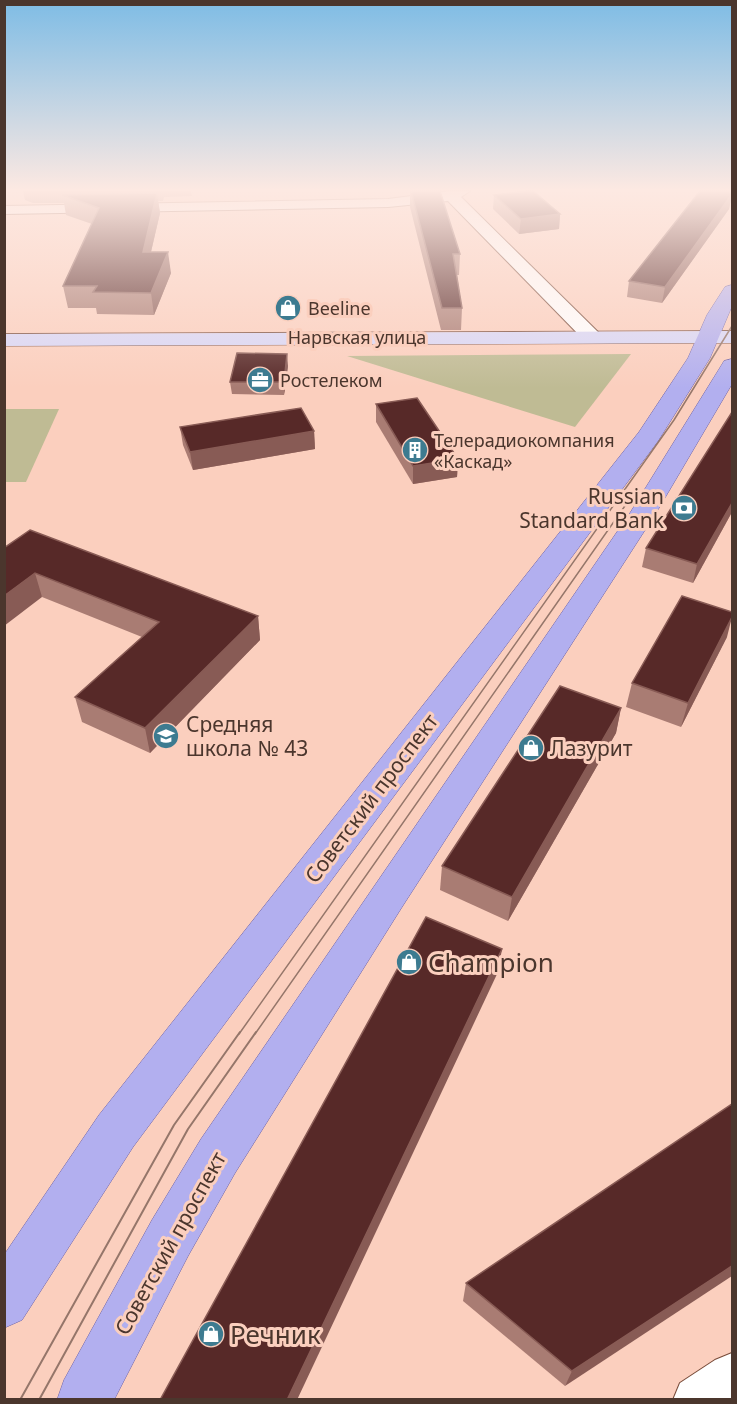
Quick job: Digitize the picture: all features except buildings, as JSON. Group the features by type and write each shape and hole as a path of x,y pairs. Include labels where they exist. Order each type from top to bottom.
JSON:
{"main road":[{"name":"Советский проспект","path":"4,1302 116,1131 649,436 709,338 717,315 732,291"},
{"name":"Нарвская улица","path":"4,340 732,338"},
{"name":"Советский проспект","path":"84,1400 170,1238 218,1156 383,903 643,513 732,366"}],"street":[{"path":"516,257 592,337"},
{"path":"697,1400 732,1377"}],"shaded area":[{"path":"631,354 575,427 347,356"},
{"path":"5,409 59,409 26,482 5,482"}],"tram line":[{"path":"239,1034 674,420 732,326"},
{"path":"255,1034 634,493"},
{"path":"20,1400 174,1125 240,1032"},
{"path":"39,1400 188,1129 256,1032"}],"place":[{"name":"Beeline","path":"288,308"},
{"name":"Ростелеком","path":"260,380"},
{"name":"Телерадиокомпания «Каскад»","path":"415,450"},
{"name":"Russian Standard Bank","path":"684,508"},
{"name":"Средняя школа № 43","path":"166,736"},
{"name":"Лазурит","path":"531,748"},
{"name":"Champion","path":"409,962"},
{"name":"Речник","path":"211,1334"}]}
